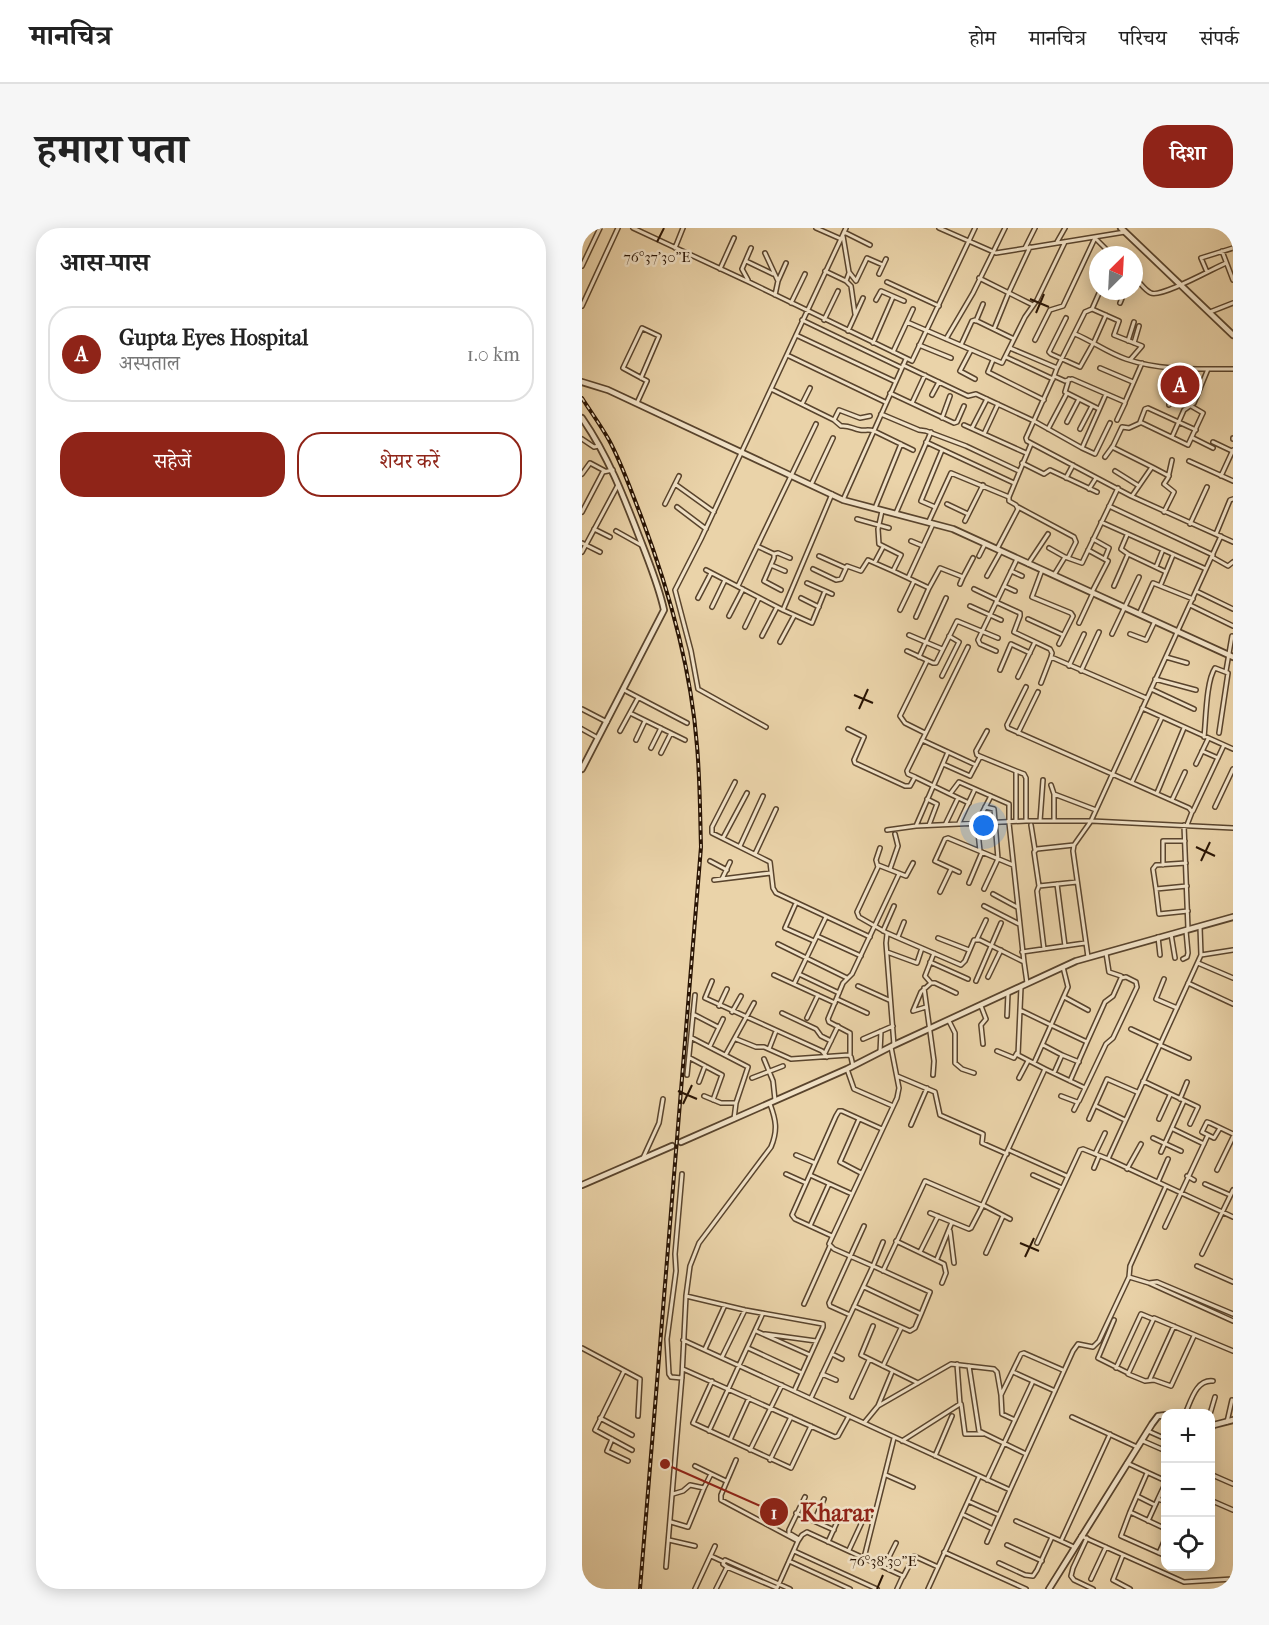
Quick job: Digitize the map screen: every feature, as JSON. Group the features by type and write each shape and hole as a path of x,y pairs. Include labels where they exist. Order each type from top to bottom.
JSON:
{"street":[{"path":"582,266 600,228"},
{"path":"582,306 618,228"},
{"path":"633,228 912,361 975,228"},
{"path":"675,248 684,228"},
{"path":"816,228 841,239"},
{"path":"939,228 946,229 992,253 1095,238 1123,230 1233,335"},
{"path":"946,339 973,293 1005,228"},
{"path":"994,329 1035,228"},
{"path":"1057,243 1065,228"},
{"path":"766,727 698,688 675,590 742,453 844,231"},
{"path":"844,231 870,245"},
{"path":"844,231 850,273 856,281"},
{"path":"720,269 734,238"},
{"path":"1095,238 1103,246"},
{"path":"1035,340 1050,310 1063,306 1095,238"},
{"path":"907,322 1002,363 1065,242"},
{"path":"749,282 742,269 751,248"},
{"path":"1207,272 1201,258 1233,248"},
{"path":"1222,251 1233,280"},
{"path":"765,253 778,281"},
{"path":"852,290 867,258 883,265"},
{"path":"879,274 886,259"},
{"path":"746,261 775,275"},
{"path":"1143,286 1152,294 1181,285 1226,262"},
{"path":"775,295 786,263"},
{"path":"825,271 850,283 855,314"},
{"path":"846,281 850,273"},
{"path":"791,303 805,274"},
{"path":"979,278 1033,305"},
{"path":"887,282 939,306"},
{"path":"824,320 838,291"},
{"path":"876,300 881,291 904,301"},
{"path":"873,343 893,297"},
{"path":"848,331 863,298"},
{"path":"1096,300 1092,309 1085,312 1026,439 1031,444 1131,496 1233,542"},
{"path":"1209,312 1233,303"},
{"path":"976,321 983,304"},
{"path":"893,352 913,309"},
{"path":"1092,309 1120,321 1114,335 1142,346 1130,360"},
{"path":"1066,318 1049,352 1081,366 1106,315"},
{"path":"802,320 968,396 975,393 1095,454 1110,423"},
{"path":"961,346 972,321 1014,339"},
{"path":"1128,341 1134,322"},
{"path":"1134,343 1139,326"},
{"path":"637,403 647,381 641,378 623,369 642,328 659,336 641,378"},
{"path":"1075,334 1130,360 1167,369 1233,369"},
{"path":"796,335 895,382"},
{"path":"919,345 951,358"},
{"path":"1010,348 1057,368"},
{"path":"971,350 960,371 975,379"},
{"path":"787,354 886,403"},
{"path":"1006,357 1053,377 1065,381 1069,379 1125,402"},
{"path":"843,500 906,359"},
{"path":"993,360 988,372 1044,400"},
{"path":"1117,420 1142,363"},
{"path":"1100,368 1133,382"},
{"path":"1162,386 1167,369"},
{"path":"1172,438 1185,408 1194,402 1209,369"},
{"path":"1169,405 1173,370"},
{"path":"1183,381 1192,381 1195,370"},
{"path":"912,403 925,375"},
{"path":"1048,430 1067,393 1065,389 1069,379"},
{"path":"582,382 600,386 843,500 953,529 1231,656"},
{"path":"932,395 939,382"},
{"path":"802,404 810,388"},
{"path":"771,389 834,420 841,426 845,425 861,431 866,429 874,431 913,450"},
{"path":"890,393 956,423 964,406"},
{"path":"1067,393 1099,409"},
{"path":"1082,448 1106,394"},
{"path":"942,418 950,396"},
{"path":"972,428 987,399"},
{"path":"1067,422 1079,399"},
{"path":"984,434 998,404"},
{"path":"1080,429 1092,406"},
{"path":"1140,423 1188,445 1203,413 1191,406"},
{"path":"1105,457 1122,427 1129,428 1140,423 1146,407 1196,430"},
{"path":"834,420 839,410 860,418 870,416"},
{"path":"881,414 966,446 1019,471"},
{"path":"582,418 619,483 651,568 663,613 582,769"},
{"path":"738,586 816,424"},
{"path":"964,425 1026,453"},
{"path":"896,513 931,432"},
{"path":"582,438 594,447 600,446"},
{"path":"811,485 833,438"},
{"path":"1193,438 1213,448"},
{"path":"926,442 1014,483"},
{"path":"1213,442 1233,450 1221,476"},
{"path":"875,508 901,444"},
{"path":"1031,444 1014,483 1009,501 1076,539 1054,575"},
{"path":"1112,447 1169,476"},
{"path":"935,507 921,501 942,450"},
{"path":"1164,512 1174,492 1164,484 1169,476 1172,460"},
{"path":"1189,461 1233,482"},
{"path":"582,474 588,464 605,471 612,470"},
{"path":"1022,464 1044,474 1049,470 1097,492"},
{"path":"1066,478 1073,465"},
{"path":"1131,496 1152,467"},
{"path":"582,512 605,471"},
{"path":"1115,471 1139,486"},
{"path":"908,578 923,546 935,507 951,472 1009,496"},
{"path":"665,504 679,476"},
{"path":"1089,489 1096,477"},
{"path":"582,552 584,544 619,483"},
{"path":"675,484 714,512"},
{"path":"965,521 983,486"},
{"path":"1190,524 1207,487"},
{"path":"1049,548 1082,563 1118,488"},
{"path":"783,610 832,494"},
{"path":"1216,535 1230,500 1233,499"},
{"path":"946,504 968,514"},
{"path":"1109,506 1212,556 1225,565 1233,563"},
{"path":"677,507 706,529"},
{"path":"987,576 1018,507"},
{"path":"883,510 878,525 878,541 883,547 900,555 893,571"},
{"path":"857,519 889,528"},
{"path":"1101,522 1206,569"},
{"path":"594,529 610,537"},
{"path":"616,531 643,546"},
{"path":"1028,564 1048,534"},
{"path":"1127,535 1121,549 1166,572"},
{"path":"1088,957 1074,845 1091,821 1221,536"},
{"path":"1079,624 1107,563 1105,558 1109,548 1093,539"},
{"path":"911,541 923,546"},
{"path":"584,544 600,552"},
{"path":"979,556 986,544"},
{"path":"757,546 790,558"},
{"path":"875,562 883,547"},
{"path":"1088,550 1105,558"},
{"path":"1156,567 1163,551"},
{"path":"774,554 764,582 781,590"},
{"path":"1114,586 1128,554"},
{"path":"1161,584 1173,555"},
{"path":"819,556 846,568 849,566 861,571 868,560 875,562 929,588"},
{"path":"960,584 973,558"},
{"path":"996,651 978,642 1017,559"},
{"path":"771,565 785,571"},
{"path":"813,569 839,580 846,568"},
{"path":"916,617 940,568 963,577"},
{"path":"706,570 812,623 825,591"},
{"path":"1042,570 1031,596 1072,614 1059,644"},
{"path":"1011,571 1022,576"},
{"path":"698,598 711,573"},
{"path":"1113,634 1139,576"},
{"path":"712,607 725,580"},
{"path":"900,610 914,581"},
{"path":"807,583 832,594"},
{"path":"1139,614 1153,583 1161,584 1193,599"},
{"path":"1004,586 1015,591"},
{"path":"729,616 743,589"},
{"path":"974,589 1020,613 1014,632 1050,649 1051,657 1041,683"},
{"path":"1196,591 1233,609"},
{"path":"745,627 759,598"},
{"path":"801,598 819,607"},
{"path":"920,657 946,598"},
{"path":"1190,605 1233,626"},
{"path":"970,606 1001,620"},
{"path":"762,636 777,607"},
{"path":"780,642 794,616"},
{"path":"1028,619 1063,635"},
{"path":"907,651 936,663 957,621 998,638"},
{"path":"1130,634 1146,640 1155,621"},
{"path":"1081,671 1099,632"},
{"path":"1069,666 1084,634"},
{"path":"909,635 942,649"},
{"path":"942,676 958,642 948,636"},
{"path":"1219,733 1232,636"},
{"path":"1018,678 1035,642"},
{"path":"1000,670 1011,644 1029,653"},
{"path":"968,647 907,773 969,803"},
{"path":"1051,657 1146,698"},
{"path":"1166,657 1187,663"},
{"path":"925,733 905,723 900,716 927,661"},
{"path":"1196,764 1206,738 1212,671 1215,668 1226,671"},
{"path":"1155,679 1196,690"},
{"path":"1026,687 1007,726 1018,733 1173,800 1191,809 1192,812"},
{"path":"1151,688 1194,709"},
{"path":"624,690 687,723"},
{"path":"1018,733 1038,693"},
{"path":"1226,693 1233,695"},
{"path":"620,731 638,698"},
{"path":"1142,708 1233,749"},
{"path":"582,710 607,722"},
{"path":"630,713 685,740"},
{"path":"1132,782 1162,717"},
{"path":"636,740 645,721"},
{"path":"651,748 661,728"},
{"path":"1156,793 1184,728"},
{"path":"582,729 598,738"},
{"path":"848,729 864,737 854,760 855,763 905,786 909,786 916,778"},
{"path":"987,731 976,751 980,756 1022,773 1026,778 1026,821"},
{"path":"661,753 671,733"},
{"path":"922,740 976,765"},
{"path":"1183,959 1188,953 1185,825 1224,745"},
{"path":"1202,751 1218,758"},
{"path":"916,826 948,752"},
{"path":"943,764 969,776 980,756"},
{"path":"1215,807 1233,769"},
{"path":"1016,822 1017,771"},
{"path":"1173,800 1185,772"},
{"path":"1040,821 1043,780"},
{"path":"735,782 711,829 712,833 770,862 774,891 870,937"},
{"path":"951,794 958,782 1009,804 1017,908 1027,985"},
{"path":"1051,785 1054,794 1054,821"},
{"path":"959,824 975,789"},
{"path":"723,838 747,793"},
{"path":"1054,794 1096,810"},
{"path":"740,847 763,796"},
{"path":"969,883 981,852 977,823 991,796"},
{"path":"946,824 958,798"},
{"path":"927,799 937,804 929,825"},
{"path":"984,889 998,859 994,808 985,807"},
{"path":"755,854 776,809"},
{"path":"886,830 929,825 1026,821 1091,821 1232,828 1233,822"},
{"path":"1031,825 1044,949"},
{"path":"889,870 898,846 895,834"},
{"path":"959,872 935,861 946,838 1014,865"},
{"path":"1163,864 1163,842 1185,841"},
{"path":"1035,850 1074,845"},
{"path":"880,848 876,861 878,865 857,914 859,917 898,938 961,964 986,920"},
{"path":"710,861 727,870"},
{"path":"722,879 730,862"},
{"path":"878,865 906,876 913,863"},
{"path":"1186,863 1163,864 1153,868 1159,914 1188,911"},
{"path":"939,892 951,869"},
{"path":"714,880 772,873"},
{"path":"853,1066 850,1056 850,1033 828,1021 843,983 852,974 899,873"},
{"path":"1039,886 1077,882"},
{"path":"1057,884 1065,946"},
{"path":"1155,889 1187,886"},
{"path":"993,894 1017,908"},
{"path":"796,903 784,928 814,941"},
{"path":"804,1304 830,1246 832,1236 898,1092 892,1046 885,939 885,932 894,906"},
{"path":"984,906 1019,924"},
{"path":"794,984 826,917"},
{"path":"681,1142 847,1069 1063,967 1088,957 1233,917"},
{"path":"898,938 904,922"},
{"path":"976,981 1001,923"},
{"path":"1108,1159 1198,963 1201,955 1200,926"},
{"path":"1171,934 1175,958"},
{"path":"817,936 861,956"},
{"path":"938,938 969,950"},
{"path":"1158,938 1160,955"},
{"path":"977,939 1024,962"},
{"path":"1022,952 1085,943"},
{"path":"778,944 847,978"},
{"path":"886,952 918,963 922,948"},
{"path":"988,977 1001,950"},
{"path":"1201,955 1233,951"},
{"path":"1074,1110 1106,1044 1113,1038 1137,987 1134,980 1108,972 1106,952"},
{"path":"934,953 925,976 931,983 956,993"},
{"path":"930,962 968,979"},
{"path":"1198,963 1233,978"},
{"path":"1034,1063 1068,985 1063,967"},
{"path":"799,974 839,993"},
{"path":"774,975 818,995 867,1013"},
{"path":"1070,1081 1105,1002 1112,998 1122,976"},
{"path":"1164,979 1156,999 1177,1008"},
{"path":"712,981 705,997 732,1012 826,1055"},
{"path":"926,1007 913,1011 924,988 931,983"},
{"path":"1188,983 1233,1004"},
{"path":"858,986 889,1000"},
{"path":"997,1051 1014,1058 1017,1053 1021,987"},
{"path":"924,988 934,1058 933,1075"},
{"path":"719,1005 727,989"},
{"path":"1007,1016 1008,993"},
{"path":"687,1075 695,995"},
{"path":"807,1018 818,995"},
{"path":"732,1012 741,996"},
{"path":"1064,997 1088,1010"},
{"path":"726,1054 754,1003"},
{"path":"981,1006 986,1021 981,1025 983,1044"},
{"path":"1020,1010 1087,1042"},
{"path":"782,1013 816,1029 821,1036 831,1041"},
{"path":"693,1014 718,1027"},
{"path":"710,1046 723,1019"},
{"path":"949,1021 955,1033 955,1063 975,1073"},
{"path":"826,1055 838,1026"},
{"path":"863,1039 892,1026"},
{"path":"1131,1029 1189,1058"},
{"path":"880,1052 881,1031"},
{"path":"769,1049 776,1032"},
{"path":"692,1038 748,1067 736,1103 734,1119"},
{"path":"736,1039 754,1047 769,1049 791,1059 826,1055 850,1056"},
{"path":"1042,1045 1079,1062"},
{"path":"1017,1053 1028,1061 1085,1088"},
{"path":"1054,1073 1062,1055"},
{"path":"690,1058 722,1076 713,1100"},
{"path":"666,1567 690,1266 696,1248 760,1164 773,1142 777,1125 772,1102 773,1084 764,1059"},
{"path":"1019,1078 1028,1061"},
{"path":"699,1082 705,1066"},
{"path":"752,1078 783,1066"},
{"path":"847,1069 854,1089 893,1107"},
{"path":"930,1213 970,1228 1008,1152 1045,1069"},
{"path":"897,1076 927,1088 937,1095 940,1115 982,1133 982,1143 1067,1176"},
{"path":"1089,1119 1107,1079 1138,1092"},
{"path":"1143,1081 1198,1107 1190,1124"},
{"path":"1179,1099 1188,1082"},
{"path":"911,1125 927,1088"},
{"path":"1159,1119 1170,1095"},
{"path":"704,1096 721,1103 736,1103"},
{"path":"1061,1096 1078,1102"},
{"path":"642,1159 659,1124 663,1099"},
{"path":"1161,1152 1184,1101"},
{"path":"1095,1106 1125,1120"},
{"path":"832,1236 795,1219 792,1215 837,1113 842,1111 882,1129"},
{"path":"859,1119 840,1162 843,1166 861,1173"},
{"path":"1217,1170 1233,1136 1220,1128 1206,1122 1202,1132 1214,1138 1220,1128"},
{"path":"1173,1128 1204,1144"},
{"path":"1094,1168 1105,1133"},
{"path":"1165,1227 1208,1135"},
{"path":"1153,1138 1181,1151"},
{"path":"1127,1169 1141,1144"},
{"path":"582,1185 672,1146"},
{"path":"1037,1243 1080,1150 1108,1159 1233,1217"},
{"path":"796,1155 814,1163"},
{"path":"1158,1182 1168,1159"},
{"path":"682,1174 675,1254 676,1271 667,1339 669,1374 671,1377 682,1378"},
{"path":"786,1174 806,1183"},
{"path":"809,1175 852,1194"},
{"path":"1033,1175 1062,1188"},
{"path":"1187,1176 1194,1180"},
{"path":"884,1270 925,1181 1010,1219"},
{"path":"810,1226 830,1184"},
{"path":"1205,1184 1231,1195"},
{"path":"987,1542 1078,1344 1093,1347 1099,1341 1129,1277 1130,1266 1166,1186"},
{"path":"1202,1254 1233,1190"},
{"path":"920,1252 938,1216"},
{"path":"986,1253 1003,1216"},
{"path":"937,1260 952,1222"},
{"path":"850,1316 829,1304 864,1226"},
{"path":"950,1229 954,1263"},
{"path":"896,1241 937,1260 946,1267 942,1283"},
{"path":"811,1398 883,1242"},
{"path":"830,1246 930,1292 913,1331 854,1306"},
{"path":"1197,1266 1233,1282"},
{"path":"1129,1277 1149,1283 1233,1321"},
{"path":"1149,1283 1157,1282 1233,1314"},
{"path":"864,1287 921,1314"},
{"path":"686,1296 745,1310 822,1323 823,1328 794,1391"},
{"path":"705,1349 725,1305"},
{"path":"722,1357 745,1310"},
{"path":"709,1431 763,1313"},
{"path":"1116,1368 1141,1314 1233,1351"},
{"path":"1128,1373 1153,1318"},
{"path":"1114,1320 1098,1358 1145,1381 1150,1379 1171,1386 1194,1336"},
{"path":"873,1326 861,1353 869,1360 918,1383"},
{"path":"1150,1379 1174,1326"},
{"path":"883,1367 902,1328"},
{"path":"756,1331 810,1355"},
{"path":"761,1333 816,1341"},
{"path":"683,1340 1010,1490"},
{"path":"582,1348 641,1380 638,1416"},
{"path":"748,1348 802,1373"},
{"path":"1001,1395 1023,1353 1064,1371"},
{"path":"832,1354 842,1359"},
{"path":"852,1397 869,1360"},
{"path":"878,1406 951,1364 957,1364 996,1370 1002,1413 1015,1420"},
{"path":"957,1364 964,1434 983,1434 1026,1454"},
{"path":"969,1366 978,1426 983,1434"},
{"path":"682,1368 837,1437 849,1416"},
{"path":"624,1371 595,1431 633,1450"},
{"path":"864,1423 878,1406 892,1371"},
{"path":"1013,1372 1055,1391"},
{"path":"822,1374 836,1380"},
{"path":"1187,1409 1199,1386 1207,1380 1212,1381"},
{"path":"712,1381 692,1422 770,1460 791,1468 811,1426"},
{"path":"987,1481 1033,1381"},
{"path":"750,1450 782,1385"},
{"path":"1211,1409 1215,1397"},
{"path":"730,1441 749,1398"},
{"path":"1215,1425 1230,1421 1232,1400"},
{"path":"902,1441 961,1404"},
{"path":"935,1455 952,1416"},
{"path":"1049,1589 1137,1447 1157,1417 1161,1416"},
{"path":"770,1460 791,1417"},
{"path":"1072,1417 1137,1447"},
{"path":"600,1418 632,1435"},
{"path":"1148,1431 1161,1437 1157,1448"},
{"path":"1061,1541 1110,1434"},
{"path":"864,1558 894,1438"},
{"path":"612,1440 607,1450 628,1461"},
{"path":"1142,1440 1161,1449"},
{"path":"736,1460 721,1495 722,1502 799,1540"},
{"path":"1127,1463 1161,1479"},
{"path":"695,1466 727,1481"},
{"path":"1147,1473 1120,1535 1159,1553 1161,1548"},
{"path":"671,1522 688,1527 711,1474"},
{"path":"886,1475 913,1487"},
{"path":"928,1589 979,1476"},
{"path":"1215,1476 1233,1484"},
{"path":"673,1494 683,1491 690,1485 704,1488"},
{"path":"1148,1521 1161,1492"},
{"path":"1137,1496 1155,1505"},
{"path":"799,1540 789,1532 805,1497"},
{"path":"814,1521 824,1499"},
{"path":"967,1500 999,1515"},
{"path":"1215,1502 1233,1510"},
{"path":"828,1542 843,1511"},
{"path":"1130,1512 1161,1527"},
{"path":"796,1513 834,1530"},
{"path":"962,1514 993,1529"},
{"path":"1016,1521 1074,1547"},
{"path":"849,1551 862,1522"},
{"path":"778,1587 799,1540 803,1533 807,1532 903,1576"},
{"path":"1081,1536 1184,1582 1233,1579"},
{"path":"999,1563 1031,1576 1035,1574 1042,1561 1052,1537"},
{"path":"1087,1538 1072,1568 1071,1576 1091,1588"},
{"path":"669,1540 695,1546"},
{"path":"884,1567 896,1543"},
{"path":"695,1589 715,1545"},
{"path":"1007,1545 1042,1561"},
{"path":"1091,1579 1106,1547"},
{"path":"794,1551 877,1589"},
{"path":"944,1552 1026,1589"},
{"path":"1123,1555 1113,1581 1130,1589"},
{"path":"711,1556 724,1562 726,1560 778,1587"},
{"path":"897,1589 914,1556 938,1567"},
{"path":"789,1561 850,1589"},
{"path":"724,1562 723,1564 727,1566 778,1587 790,1589"},
{"path":"716,1589 727,1566"},
{"path":"1190,1583 1190,1589"},
{"path":"865,1589 867,1584"}],"railway":[{"path":"582,398 618,458 661,572 690,687 699,771 701,847 640,1589"}],"place":[{"name":"Gupta Eyes Hospital","path":"1180,385"},
{"name":"Kharar","path":"665,1464"}]}
